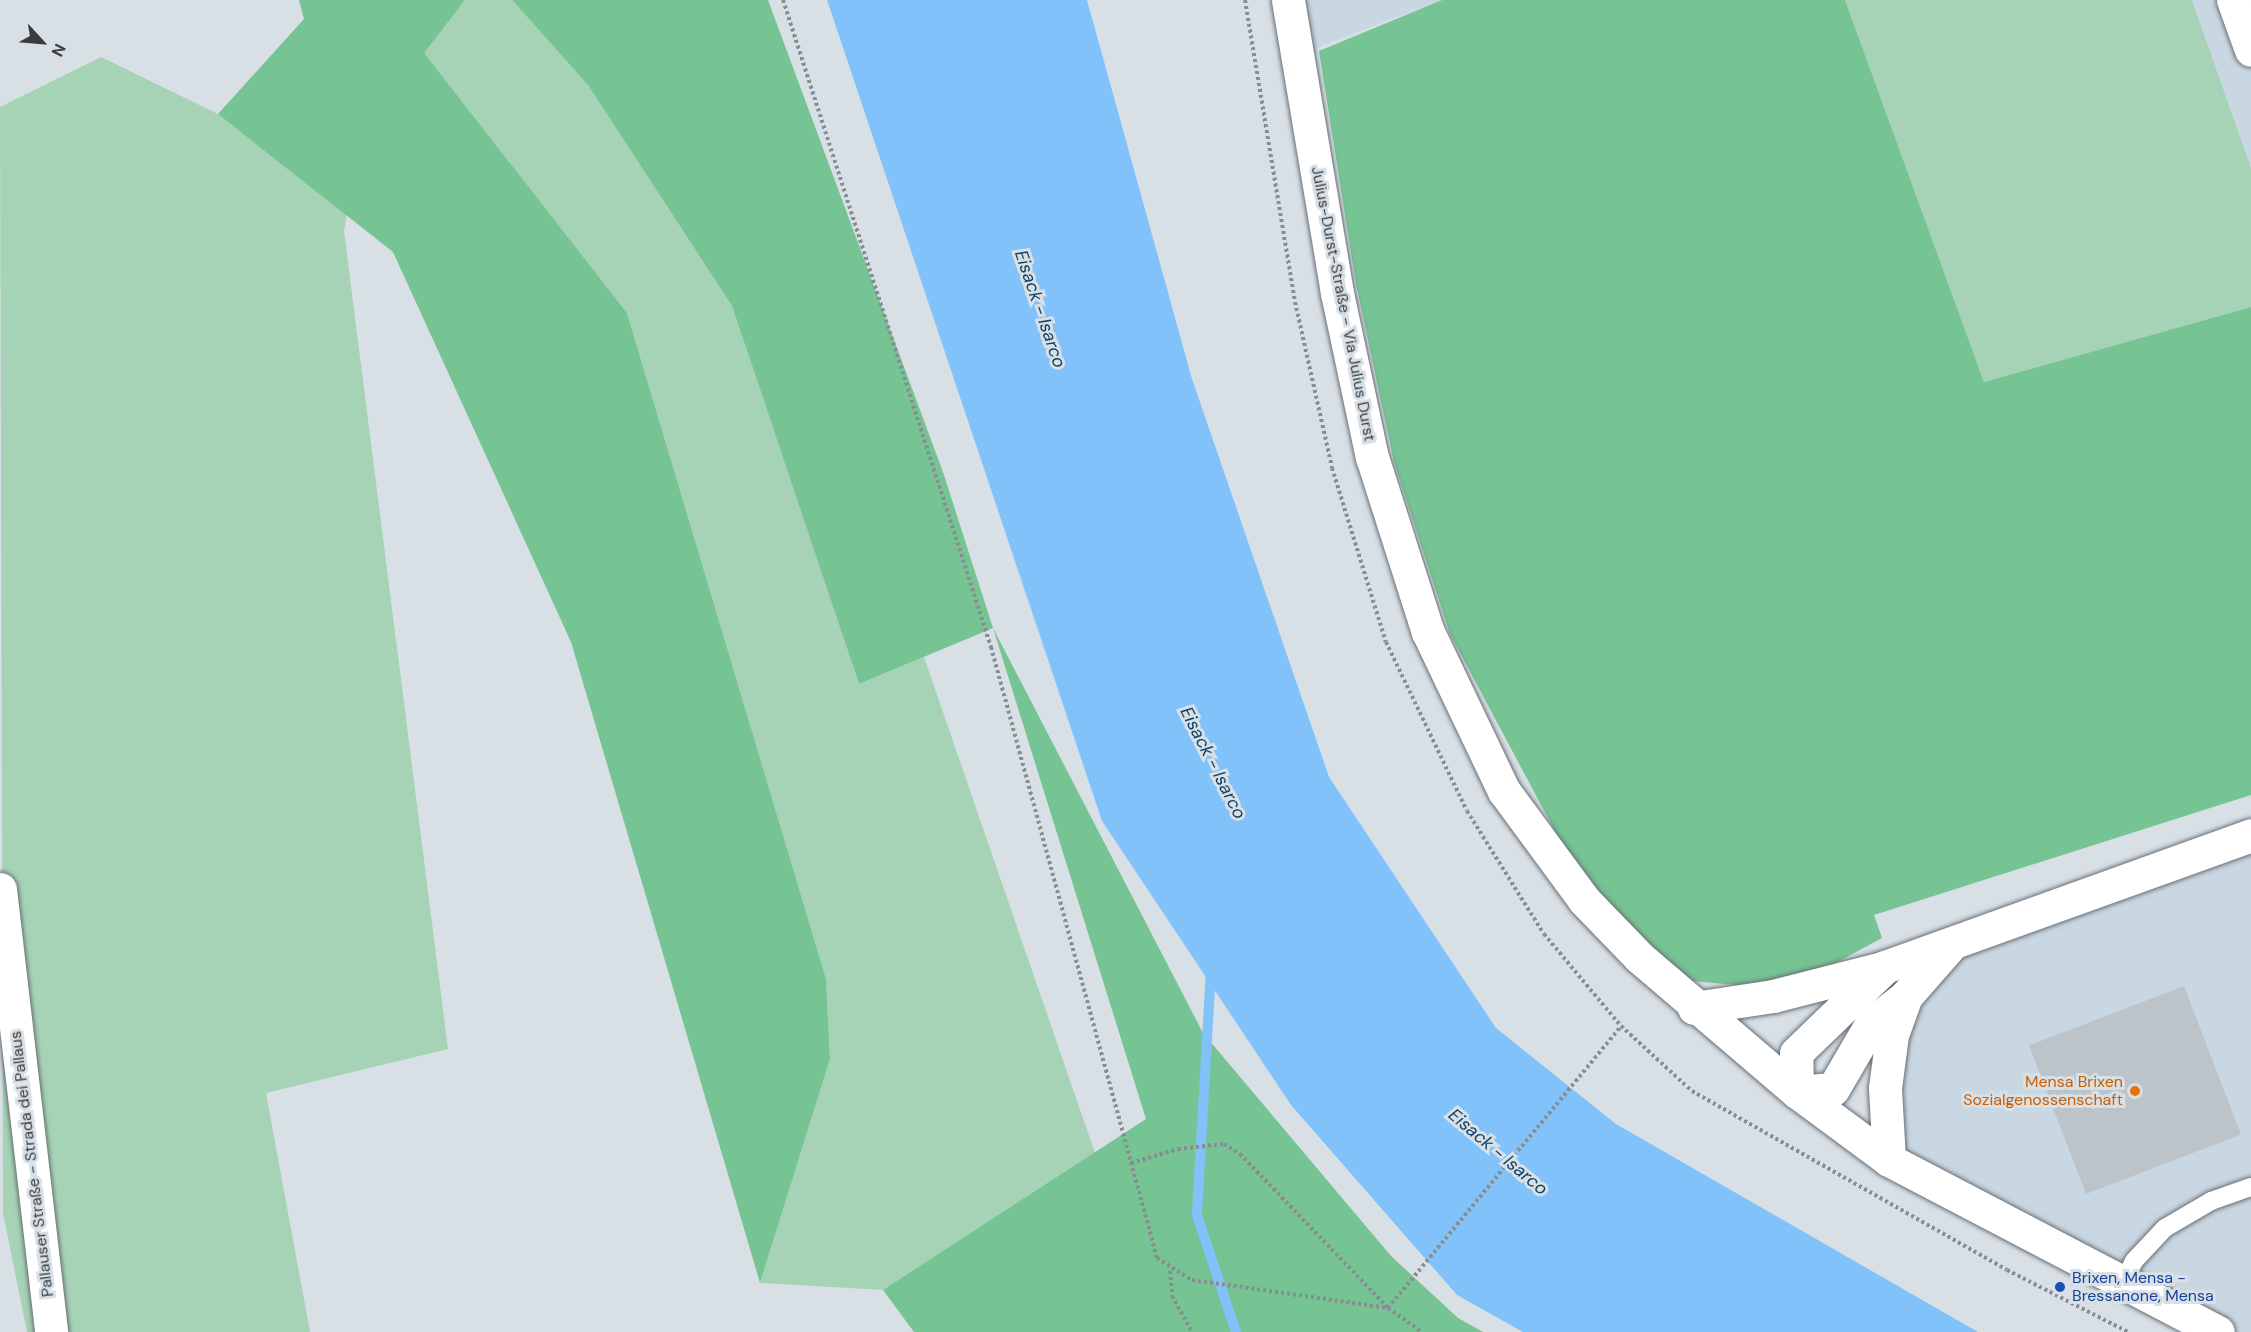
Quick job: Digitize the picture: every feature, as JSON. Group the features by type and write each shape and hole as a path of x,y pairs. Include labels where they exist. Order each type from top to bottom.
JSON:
{"street":[{"name":"Julius-Durst-Straße - Via Julius Durst","path":"1288,0 1337,293 1372,457 1428,632 1504,791 1584,900 1694,1008 1797,1092 1889,1160 2122,1284 2218,1332"},
{"path":"2234,0 2251,50"},
{"path":"1694,1008 1773,996 1885,967 1950,946 2251,835"},
{"name":"Pallauser Straße - Strada dei Pallaus","path":"0,889 51,1332"},
{"path":"1885,967 1796,1053 1797,1092 1833,1089 1871,1024 1906,996 1950,946"},
{"path":"1889,1160 1885,1088 1892,1035 1906,996"}],"lane":[{"path":"2122,1284 2134,1261 2165,1228 2211,1201 2251,1187"}],"path":[{"path":"783,0 991,646 1157,1258 1170,1271 1192,1280 1388,1308"},
{"path":"1245,0 1297,313 1332,468 1386,642 1467,811 1544,934 1621,1026 1692,1091 1976,1253 2128,1332"},
{"path":"1388,1308 1403,1286 1621,1026"},
{"path":"1131,1163 1178,1149 1224,1144 1240,1154 1388,1308 1422,1332"},
{"path":"1170,1271 1172,1296 1192,1332"}],"shaded area":[{"path":"1288,0 1442,0 1298,55"},
{"path":"2192,0 2251,0 2251,168"},
{"path":"2251,835 2251,1332 2218,1332 1889,1160 1892,1035 1950,946"}],"green space":[{"path":"299,0 465,0 424,53 627,313 826,979 830,1059 760,1283 571,642 393,252 218,114 304,19"},
{"path":"465,0 512,0 588,85 732,306 859,684 924,657 1096,1156 883,1290 760,1283 830,1059 826,979 627,313 423,53"},
{"path":"512,0 768,0 943,472 993,628 859,684 732,306 588,85"},
{"path":"1442,0 1845,0 1984,382 2251,307 2251,795 1874,915 1882,938 1808,978 1746,986 1692,981 1622,922 1557,835 1450,634 1394,462 1356,284 1319,51"},
{"path":"1845,0 2192,0 2251,168 2251,307 1984,382"},
{"path":"101,57 218,114 347,213 344,231 448,1049 266,1093 310,1332 27,1332 3,1213 0,107"},
{"path":"993,628 1203,1033 1391,1256 1458,1318 1483,1332 914,1332 883,1290 1146,1119"}],"water":[{"name":"Eisack - Isarco","path":"827,0 1087,0 1192,379 1329,777 1496,1028 1616,1124 1978,1332 1523,1332 1457,1295 1291,1105 1102,821"}],"building":[{"name":"Mensa Brixen Sozialgenossenschaft","path":"2184,986 2241,1134 2086,1194 2029,1045"}],"waterway":[{"path":"1211,970 1197,1215 1236,1332"}],"place":[{"name":"Mensa Brixen Sozialgenossenschaft","path":"2135,1091"},
{"name":"Brixen, Mensa - Bressanone, Mensa","path":"2060,1287"}]}
